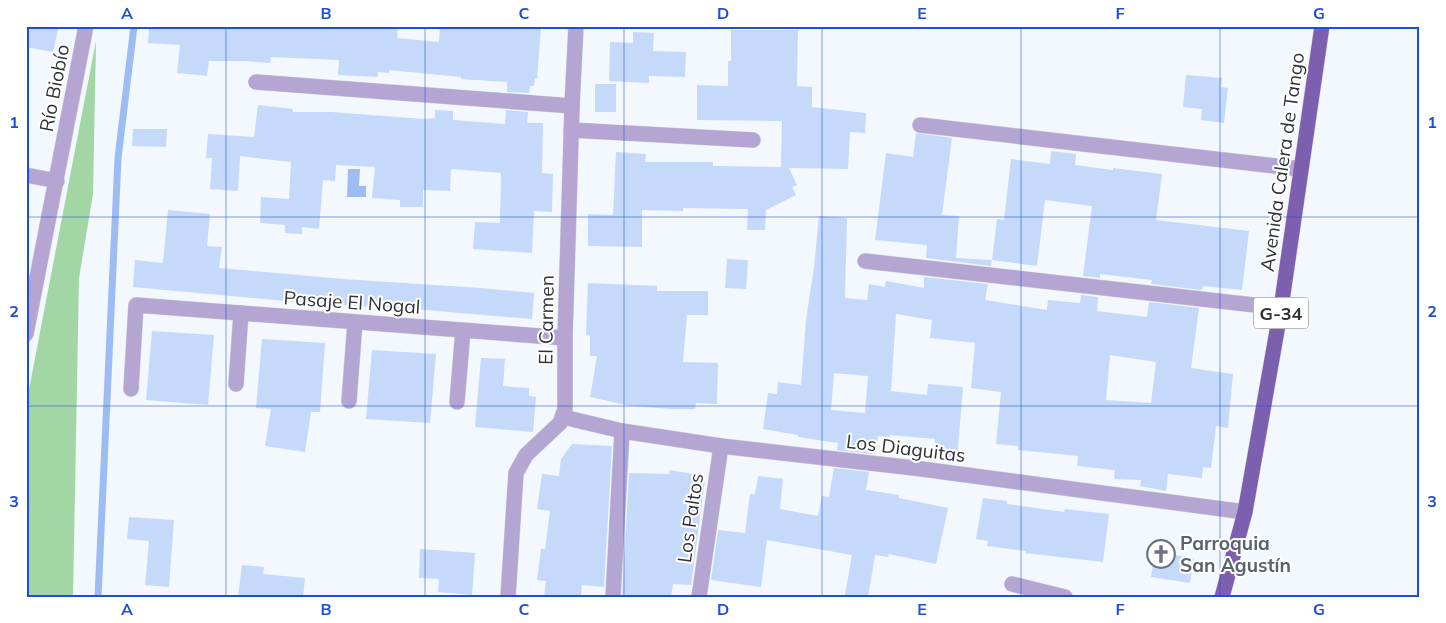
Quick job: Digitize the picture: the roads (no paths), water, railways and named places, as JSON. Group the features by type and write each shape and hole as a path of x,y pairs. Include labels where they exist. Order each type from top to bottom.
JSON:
{"main road":[{"name":"Avenida Calera de Tango","path":"1222,597 1245,512 1282,308 1322,26"}],"street":[{"name":"Río Biobío","path":"26,334 86,26"},
{"name":"El Carmen","path":"563,417 565,409 565,338 576,26"},
{"path":"256,82 572,106"},
{"path":"920,125 1301,169"},
{"path":"571,130 753,140"},
{"path":"26,175 57,181"},
{"path":"865,261 1282,308"},
{"name":"Pasaje El Nogal","path":"131,389 136,305 565,338"},
{"path":"236,384 241,313"},
{"path":"349,401 355,322"},
{"path":"457,402 463,330"},
{"path":"508,597 516,473 526,455 553,430 563,417"},
{"name":"Los Diaguitas","path":"563,417 622,432 721,446 914,468 1245,512"},
{"path":"613,597 622,432"},
{"name":"Los Paltos","path":"699,597 721,446"},
{"path":"1012,584 1065,597"}],"water":[{"path":"348,169 360,169 359,186 366,186 366,197 347,197"}],"waterway":[{"path":"98,597 118,158 134,26"}],"place":[{"name":"Parroquia San Agustín","path":"1161,554"}]}
